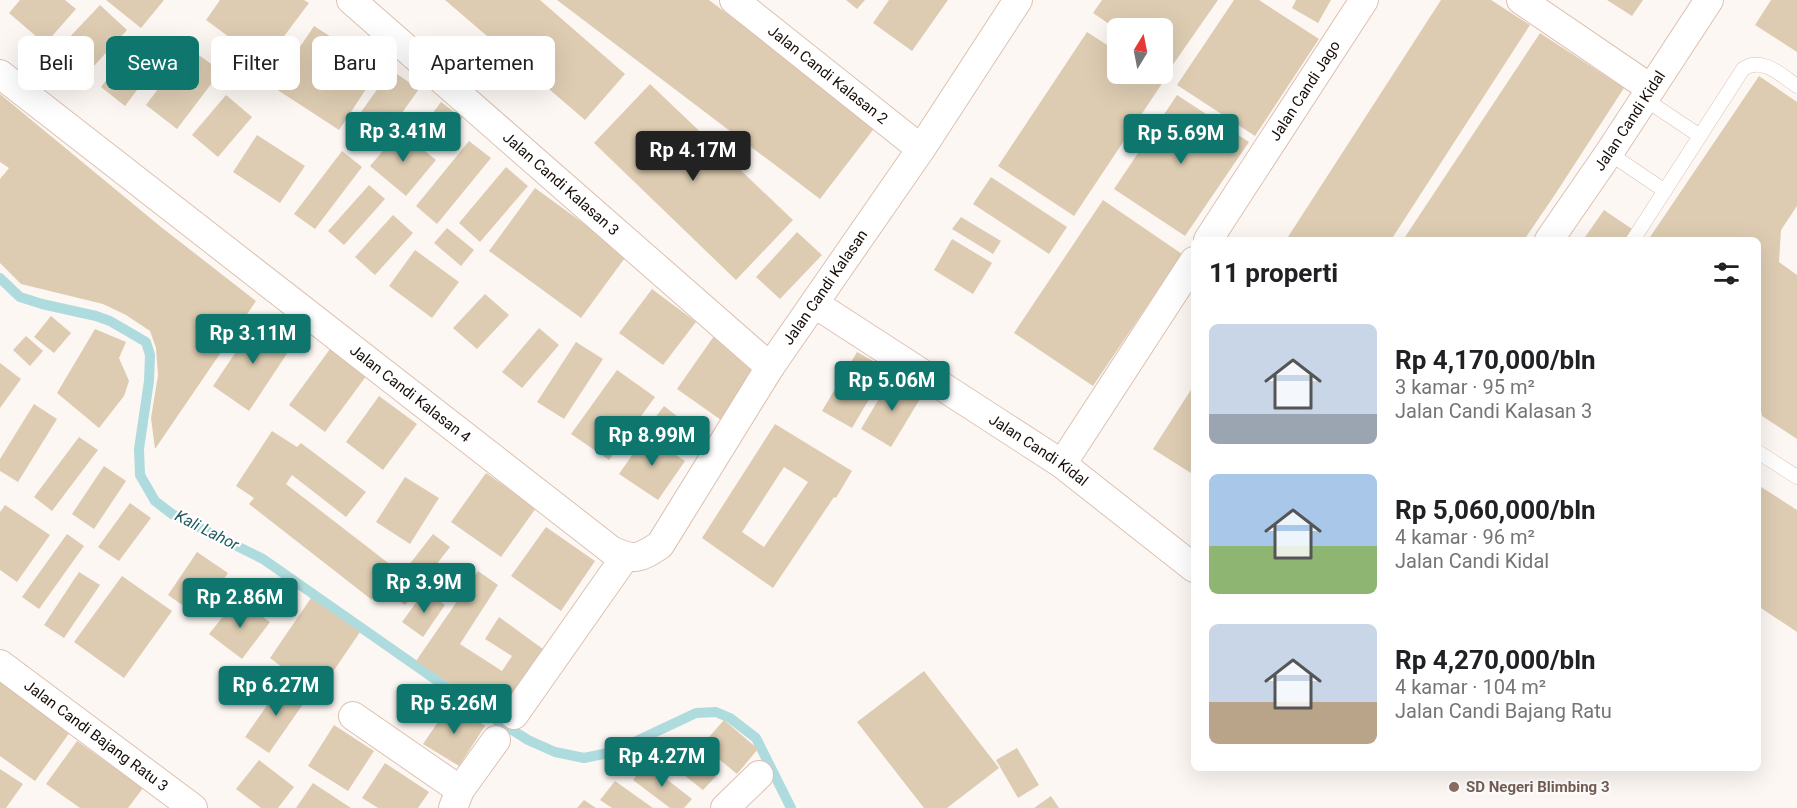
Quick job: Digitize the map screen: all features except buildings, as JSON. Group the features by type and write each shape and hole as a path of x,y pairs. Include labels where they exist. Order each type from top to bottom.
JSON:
{"street":[{"name":"Jalan Candi Kalasan 3","path":"351,0 770,367"},
{"name":"Jalan Candi Kalasan 2","path":"734,0 921,148"},
{"name":"Jalan Candi Kalasan","path":"625,557 642,557 660,545 770,367 921,148 1018,0"},
{"name":"Jalan Candi Jago","path":"1210,237 1364,0"},
{"path":"1521,0 1646,93"},
{"name":"Jalan Candi Kidal","path":"1551,237 1709,0"},
{"name":"Jalan Candi Kalasan 4","path":"0,74 611,550 625,557"},
{"path":"1062,464 1191,266"},
{"name":"Jalan Candi Kidal","path":"815,304 1062,464 1191,566"},
{"path":"514,715 625,557"},
{"name":"Jalan Candi Bajang Ratu 3","path":"0,664 193,808"},
{"path":"352,716 456,799 496,740"},
{"path":"725,808 759,775"}],"lane":[{"path":"1635,237 1737,77 1748,66 1761,64 1797,86"},
{"path":"1646,93 1700,136"},
{"path":"1609,153 1665,190"},
{"path":"1761,454 1797,477"}],"waterway":[{"name":"Kali Lahor","path":"0,278 20,297 96,316 110,321 146,342 150,355 149,381 139,449 140,475 155,501 172,514 263,559 469,703 528,740 555,752 584,758 613,752 696,713 716,712 730,718 756,738 791,808"}],"place":[{"name":"SD Negeri Blimbing 3","path":"1454,787"}]}
